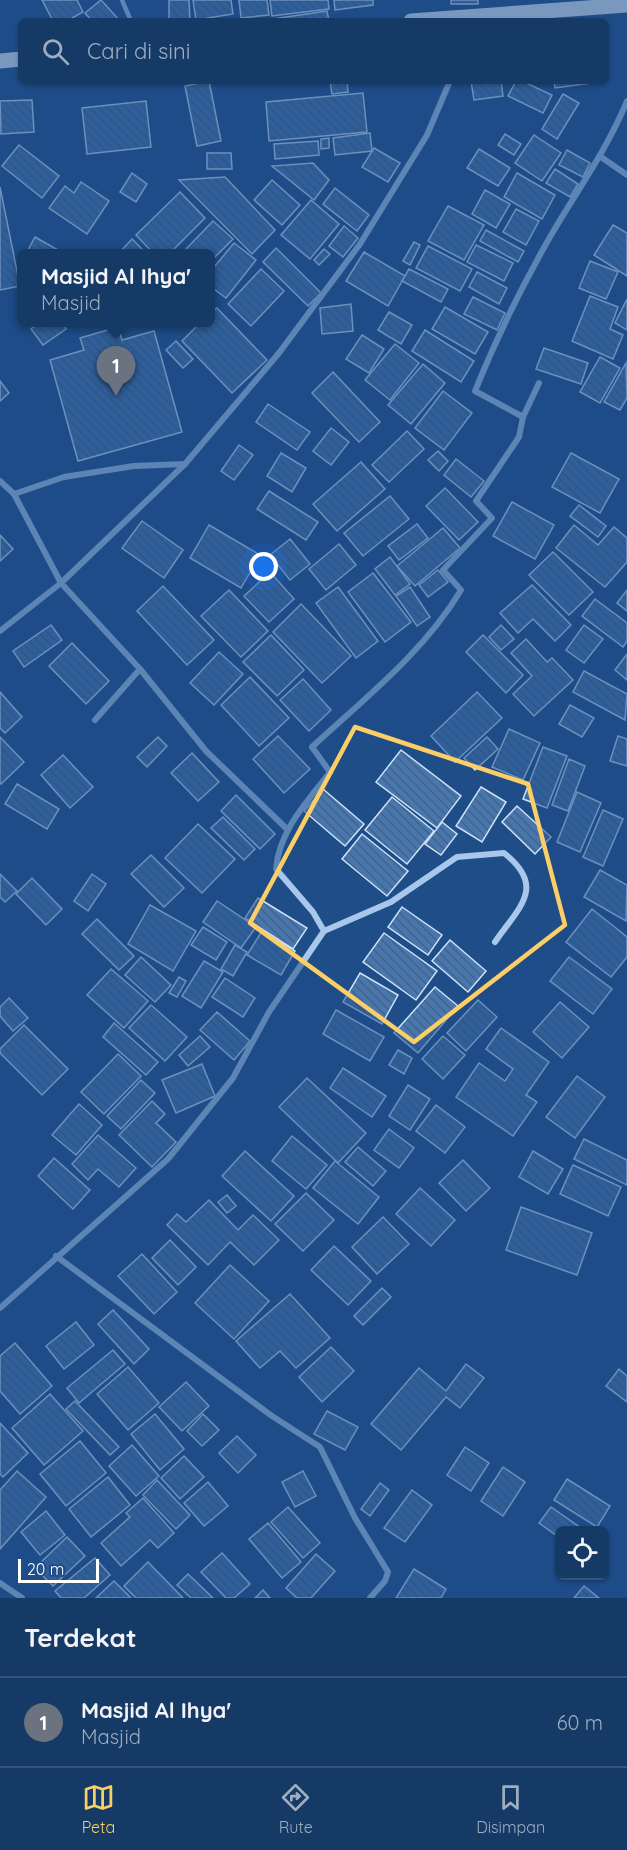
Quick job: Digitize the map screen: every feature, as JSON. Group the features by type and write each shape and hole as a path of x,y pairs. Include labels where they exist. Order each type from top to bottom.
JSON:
{"main road":[{"path":"476,18 543,5 627,5"},
{"path":"0,61 18,59"}],"street":[{"path":"0,631 61,583 185,464 279,353 360,244 427,135 449,84"},
{"path":"523,417 475,391 489,357 550,238 601,157 627,101"},
{"path":"601,157 627,175"},
{"path":"324,932 313,912 276,868 277,857 287,829 330,772 312,747 410,655 444,618 461,590 443,570 492,518 476,501 519,437 523,417 539,383"},
{"path":"14,495 64,477 134,466 185,464"},
{"path":"0,481 14,495 61,583 140,669 206,751 287,829"},
{"path":"95,720 140,669"},
{"path":"0,1308 168,1159 233,1078 269,1012 324,932 391,902 457,857 504,853 521,866 526,877 527,896 495,942"},
{"path":"56,1256 272,1416 320,1447 355,1518 388,1572 385,1581 370,1598"},
{"path":"0,1583 22,1598"}],"lane":[{"path":"122,0 130,18"}],"highlighted area":[{"path":"355,727 528,784 565,925 414,1042 250,923"}],"building":[{"path":"42,0 77,0 83,12 72,18 51,18"},
{"path":"101,0 117,18 89,18 85,13"},
{"path":"169,0 189,0 190,18 169,18"},
{"path":"193,0 231,0 233,14 196,18"},
{"path":"239,0 267,0 269,15 241,18"},
{"path":"270,0 328,0 329,9 272,16"},
{"path":"334,0 373,0 373,5 335,10"},
{"path":"451,0 478,0 478,4 451,4"},
{"path":"327,11 328,18 280,18"},
{"path":"210,84 221,141 197,146 185,86"},
{"path":"330,84 347,84 348,92 332,94"},
{"path":"471,84 501,84 503,96 474,100"},
{"path":"514,84 528,84 552,95 543,113 508,96"},
{"path":"554,84 584,84 555,88"},
{"path":"363,93 367,132 269,141 266,102"},
{"path":"563,94 579,103 557,139 542,129"},
{"path":"32,100 34,132 1,134 0,101"},
{"path":"146,101 151,147 87,154 82,108"},
{"path":"370,133 372,151 335,155 333,138"},
{"path":"505,134 521,144 514,155 498,145"},
{"path":"534,135 561,153 542,181 515,163"},
{"path":"329,138 329,148 321,149 321,139"},
{"path":"318,141 319,155 275,159 274,144"},
{"path":"19,145 59,176 42,198 2,166"},
{"path":"374,148 400,163 388,182 362,167"},
{"path":"479,149 510,168 498,186 467,168"},
{"path":"567,150 590,163 583,177 559,165"},
{"path":"207,153 231,153 232,169 207,169"},
{"path":"313,163 329,180 314,200 272,166"},
{"path":"555,169 578,184 570,197 546,183"},
{"path":"132,173 147,184 136,202 120,192"},
{"path":"517,173 555,195 542,219 504,197"},
{"path":"225,177 275,230 252,254 179,180"},
{"path":"272,180 300,205 282,225 254,200"},
{"path":"81,182 109,201 87,234 49,208 65,186 74,193"},
{"path":"0,187 17,271 17,287 0,290"},
{"path":"335,188 369,215 357,231 323,204"},
{"path":"485,190 510,204 496,228 472,214"},
{"path":"180,192 205,218 174,249 149,249 136,235"},
{"path":"311,200 339,224 310,259 281,235"},
{"path":"448,206 484,225 464,260 428,241"},
{"path":"516,209 539,221 526,245 503,232"},
{"path":"213,221 233,239 215,257 215,249 186,249"},
{"path":"613,225 627,233 627,276 594,255"},
{"path":"344,226 358,238 343,257 329,246"},
{"path":"486,230 524,251 518,262 480,241"},
{"path":"35,237 56,249 29,249"},
{"path":"132,239 142,249 123,249"},
{"path":"414,242 420,245 410,265 403,261"},
{"path":"234,243 256,260 226,298 215,290 215,266"},
{"path":"476,245 513,263 504,281 467,262"},
{"path":"428,246 472,269 460,291 416,268"},
{"path":"276,248 321,293 308,306 263,262"},
{"path":"324,249 330,254 319,265 314,260"},
{"path":"364,252 405,276 388,306 346,281"},
{"path":"590,261 618,272 606,299 579,288"},
{"path":"261,269 284,291 251,326 228,304"},
{"path":"409,269 448,289 441,302 402,281"},
{"path":"477,272 507,288 499,304 469,287"},
{"path":"590,296 618,307 610,329 623,335 613,359 572,341"},
{"path":"473,297 505,313 497,330 464,314"},
{"path":"627,299 627,330 615,323"},
{"path":"351,304 353,331 322,334 320,308"},
{"path":"445,307 488,332 475,354 432,329"},
{"path":"217,308 267,360 232,393 182,341 196,327 215,327 215,309"},
{"path":"389,312 412,325 401,344 378,330"},
{"path":"34,327 65,327 66,329 43,345 31,329"},
{"path":"118,327 122,340 154,331 182,432 78,461 50,360 84,350 80,338"},
{"path":"425,330 474,361 461,382 412,351"},
{"path":"362,335 384,349 369,373 346,359"},
{"path":"176,341 193,359 183,368 166,350"},
{"path":"395,344 419,363 390,400 365,380"},
{"path":"544,348 588,363 581,384 536,369"},
{"path":"600,357 620,368 600,403 580,392"},
{"path":"626,363 627,398 620,410 604,402"},
{"path":"423,364 445,383 411,424 388,405"},
{"path":"333,372 380,422 359,442 312,393"},
{"path":"0,381 9,393 0,401"},
{"path":"443,391 472,413 444,450 415,428"},
{"path":"268,404 310,432 297,450 256,422"},
{"path":"331,428 349,442 331,465 313,451"},
{"path":"407,431 424,449 389,482 372,465"},
{"path":"239,445 253,455 234,480 221,471"},
{"path":"438,451 448,461 439,471 428,460"},
{"path":"281,453 306,468 292,492 267,476"},
{"path":"571,453 619,479 600,513 552,487"},
{"path":"456,459 484,481 471,497 444,475"},
{"path":"361,462 385,489 337,531 313,504"},
{"path":"445,488 478,522 459,540 426,506"},
{"path":"269,491 318,522 306,540 257,509"},
{"path":"390,496 409,519 363,556 344,533"},
{"path":"512,502 554,525 535,559 493,536"},
{"path":"579,505 606,526 598,537 570,516"},
{"path":"142,521 183,550 164,578 122,548"},
{"path":"417,524 428,538 399,560 388,546"},
{"path":"209,525 260,555 241,588 190,558"},
{"path":"574,525 598,545 614,527 627,538 627,562 605,587 556,548"},
{"path":"443,528 460,548 415,586 397,566"},
{"path":"0,535 13,549 0,561"},
{"path":"290,539 310,564 290,580 270,555"},
{"path":"339,544 356,565 326,590 309,569"},
{"path":"553,552 593,592 569,615 529,575"},
{"path":"390,557 410,584 395,595 375,569"},
{"path":"438,570 448,582 428,597 419,585"},
{"path":"270,572 294,599 269,622 244,596"},
{"path":"373,573 411,622 385,642 348,592"},
{"path":"532,585 571,625 555,641 533,619 518,633 500,613"},
{"path":"163,586 214,640 187,665 137,611"},
{"path":"338,587 378,641 356,658 316,603"},
{"path":"410,587 430,617 417,626 396,596"},
{"path":"229,590 268,631 241,657 201,616"},
{"path":"627,590 627,611 617,603"},
{"path":"595,599 627,623 627,641 623,647 582,616"},
{"path":"301,604 351,656 322,683 273,632"},
{"path":"51,625 62,640 24,667 13,651"},
{"path":"501,625 514,639 501,650 489,637"},
{"path":"584,625 603,639 584,663 566,650"},
{"path":"271,635 304,670 277,696 243,662"},
{"path":"483,635 523,675 506,693 466,652"},
{"path":"526,639 547,662 552,658 573,680 534,716 513,694 532,676 511,653"},
{"path":"72,643 109,681 86,704 49,666"},
{"path":"219,652 243,674 214,705 190,683"},
{"path":"627,654 627,680 615,670"},
{"path":"584,671 627,694 625,720 573,692"},
{"path":"250,677 289,718 259,746 221,705"},
{"path":"303,679 331,710 309,731 280,700"},
{"path":"0,692 22,717 5,733 0,728"},
{"path":"477,692 502,718 455,762 431,736"},
{"path":"570,705 594,718 582,737 559,724"},
{"path":"509,729 540,743 523,780 492,767"},
{"path":"278,736 310,769 284,793 253,759"},
{"path":"618,736 627,739 627,766 610,761"},
{"path":"0,737 24,762 1,784 0,782"},
{"path":"158,737 167,746 147,767 137,757"},
{"path":"487,737 498,749 475,770 464,758"},
{"path":"543,747 567,756 547,808 523,799"},
{"path":"401,750 461,796 437,828 376,782"},
{"path":"192,753 219,782 198,801 171,773"},
{"path":"63,755 93,787 70,808 41,775"},
{"path":"569,759 585,766 568,811 552,805"},
{"path":"17,784 59,809 47,829 5,804"},
{"path":"481,787 506,802 482,842 456,826"},
{"path":"323,789 364,824 345,846 304,811"},
{"path":"577,792 601,803 580,852 557,842"},
{"path":"236,795 275,834 260,849 221,811"},
{"path":"392,797 434,831 407,864 365,830"},
{"path":"517,806 551,837 535,854 502,822"},
{"path":"603,810 623,819 603,866 583,857"},
{"path":"223,817 255,849 244,860 211,828"},
{"path":"442,822 457,834 441,855 425,844"},
{"path":"198,824 235,859 202,893 165,858"},
{"path":"362,834 408,871 387,896 342,859"},
{"path":"151,855 184,888 164,907 131,874"},
{"path":"600,870 627,885 626,921 584,897"},
{"path":"0,874 17,891 5,902 0,897"},
{"path":"92,874 106,884 88,911 74,901"},
{"path":"32,878 62,909 46,925 16,894"},
{"path":"258,898 307,928 293,949 245,918"},
{"path":"217,901 256,927 241,948 203,922"},
{"path":"150,905 196,931 173,971 128,944"},
{"path":"402,907 442,935 428,955 388,927"},
{"path":"592,909 627,937 627,957 611,977 566,942"},
{"path":"97,919 134,956 119,970 82,934"},
{"path":"203,927 227,942 216,960 191,945"},
{"path":"262,931 295,951 281,975 247,955"},
{"path":"384,933 437,971 416,1000 363,962"},
{"path":"450,940 486,971 468,992 432,961"},
{"path":"235,945 247,952 233,976 221,969"},
{"path":"141,957 171,985 155,1002 125,975"},
{"path":"569,957 612,989 593,1014 550,981"},
{"path":"204,961 223,972 201,1008 182,996"},
{"path":"111,969 148,1001 124,1028 87,995"},
{"path":"360,973 398,995 382,1024 343,1002"},
{"path":"179,977 186,981 177,997 169,993"},
{"path":"225,978 255,998 243,1017 212,997"},
{"path":"435,987 458,1006 418,1053 394,1033"},
{"path":"9,998 28,1018 13,1031 0,1016 0,1007"},
{"path":"478,1000 497,1017 466,1051 447,1033"},
{"path":"560,1002 589,1027 562,1058 533,1032"},
{"path":"151,1005 187,1037 165,1061 129,1028"},
{"path":"336,1010 384,1037 370,1061 323,1034"},
{"path":"217,1012 250,1041 234,1060 200,1030"},
{"path":"114,1023 158,1062 146,1075 103,1037"},
{"path":"24,1025 68,1069 42,1095 0,1053 0,1049"},
{"path":"501,1028 549,1062 526,1095 537,1102 513,1136 456,1097 479,1063 505,1081 513,1069 486,1049"},
{"path":"200,1036 210,1047 188,1066 179,1055"},
{"path":"443,1036 465,1055 443,1079 422,1059"},
{"path":"398,1050 412,1058 404,1074 389,1065"},
{"path":"118,1054 141,1076 104,1114 81,1092"},
{"path":"202,1064 215,1096 176,1113 162,1080"},
{"path":"343,1068 386,1096 372,1117 330,1088"},
{"path":"577,1076 605,1097 575,1138 546,1117"},
{"path":"307,1078 366,1133 338,1163 279,1107"},
{"path":"141,1080 155,1093 121,1129 107,1116"},
{"path":"408,1085 430,1099 410,1130 389,1116"},
{"path":"152,1101 165,1114 156,1123 176,1142 152,1167 119,1135"},
{"path":"79,1104 102,1125 76,1155 52,1135"},
{"path":"436,1105 465,1127 445,1153 416,1131"},
{"path":"389,1129 414,1148 399,1168 374,1150"},
{"path":"98,1135 136,1168 119,1187 98,1169 88,1180 72,1164"},
{"path":"292,1136 327,1165 306,1189 272,1161"},
{"path":"584,1139 627,1160 627,1185 574,1159"},
{"path":"358,1147 386,1171 373,1186 345,1162"},
{"path":"245,1151 294,1196 271,1221 222,1176"},
{"path":"533,1151 563,1169 548,1194 519,1177"},
{"path":"54,1158 90,1190 73,1209 38,1176"},
{"path":"463,1160 490,1188 466,1211 439,1183"},
{"path":"335,1161 379,1197 358,1224 313,1188"},
{"path":"573,1165 621,1187 608,1216 560,1194"},
{"path":"420,1188 455,1220 431,1246 396,1214"},
{"path":"306,1193 334,1220 303,1251 275,1224"},
{"path":"227,1195 236,1206 227,1213 218,1202"},
{"path":"209,1200 238,1230 253,1215 279,1240 254,1265 230,1242 208,1265 167,1225 177,1214 186,1222"},
{"path":"521,1207 592,1233 577,1275 506,1250"},
{"path":"383,1217 409,1244 377,1274 352,1247"},
{"path":"170,1240 196,1267 178,1285 152,1258"},
{"path":"334,1246 371,1281 348,1305 311,1270"},
{"path":"142,1254 177,1292 154,1314 118,1276"},
{"path":"230,1265 269,1301 234,1339 195,1303"},
{"path":"382,1288 391,1297 363,1325 354,1316"},
{"path":"290,1294 330,1338 296,1368 280,1351 260,1368 236,1341"},
{"path":"113,1310 149,1349 134,1364 98,1324"},
{"path":"76,1322 94,1345 64,1369 46,1346"},
{"path":"15,1343 52,1386 20,1414 0,1391 0,1356"},
{"path":"331,1347 354,1371 322,1402 299,1377"},
{"path":"113,1350 125,1364 79,1403 67,1388"},
{"path":"466,1364 484,1378 460,1408 446,1397 401,1450 371,1424 419,1368 446,1391"},
{"path":"128,1367 159,1403 128,1430 97,1394"},
{"path":"619,1369 627,1376 627,1402 606,1386"},
{"path":"186,1382 209,1406 182,1431 159,1407"},
{"path":"50,1394 83,1431 44,1465 12,1428"},
{"path":"75,1401 119,1447 110,1455 66,1409"},
{"path":"327,1411 358,1427 345,1450 314,1434"},
{"path":"155,1414 184,1449 160,1470 131,1434"},
{"path":"203,1414 219,1430 202,1446 187,1431"},
{"path":"0,1423 28,1453 3,1477 0,1474"},
{"path":"237,1436 256,1455 238,1473 219,1453"},
{"path":"80,1441 106,1473 66,1506 40,1474"},
{"path":"132,1445 159,1476 136,1496 109,1466"},
{"path":"465,1447 489,1463 471,1491 447,1475"},
{"path":"184,1456 204,1477 180,1499 161,1478"},
{"path":"503,1467 525,1482 503,1516 481,1501"},
{"path":"17,1471 46,1497 0,1549 0,1490"},
{"path":"303,1471 316,1496 295,1507 282,1482"},
{"path":"108,1477 130,1505 91,1537 69,1509"},
{"path":"567,1479 610,1506 595,1526 554,1500"},
{"path":"157,1480 190,1515 176,1529 143,1495"},
{"path":"208,1482 228,1506 204,1526 184,1503"},
{"path":"380,1483 389,1490 370,1516 361,1509"},
{"path":"412,1490 432,1505 405,1542 384,1528"},
{"path":"143,1498 174,1533 158,1548 150,1540 121,1566 101,1543 130,1517 126,1513"},
{"path":"288,1507 320,1543 303,1558 271,1522"},
{"path":"551,1507 578,1526 555,1526 555,1534 539,1523"},
{"path":"46,1511 65,1535 40,1555 21,1532"},
{"path":"268,1523 301,1562 282,1578 249,1539"},
{"path":"67,1537 85,1556 53,1586 35,1568"},
{"path":"222,1553 250,1584 234,1598 226,1598 201,1572"},
{"path":"316,1554 335,1571 311,1598 297,1598 286,1588"},
{"path":"95,1558 110,1575 84,1598 61,1598 55,1591"},
{"path":"148,1562 183,1598 136,1598 124,1586"},
{"path":"414,1569 446,1589 441,1598 396,1598"},
{"path":"188,1574 213,1598 191,1598 177,1585"},
{"path":"114,1581 131,1598 96,1598"},
{"path":"584,1586 599,1598 574,1598"},
{"path":"263,1590 270,1598 255,1598"}],"place":[{"name":"Masjid Al Ihya'","path":"116,396"}]}
